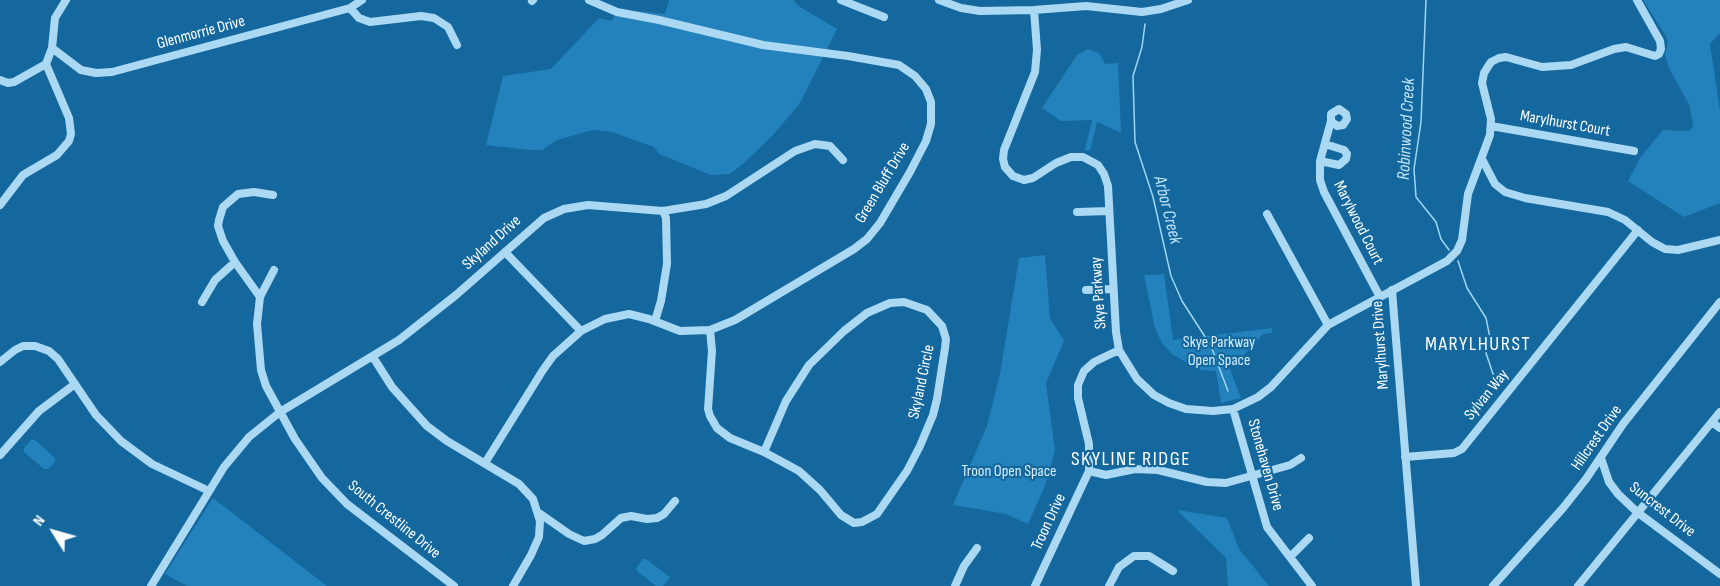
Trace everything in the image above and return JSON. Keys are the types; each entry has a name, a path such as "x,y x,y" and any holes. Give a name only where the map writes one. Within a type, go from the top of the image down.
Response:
{"street":[{"path":"0,80 8,83 14,82 46,64 52,48 55,18 66,0"},
{"name":"Glenmorrie Drive","path":"52,48 81,70 96,73 112,72 350,8 362,0"},
{"name":"Green Bluff Drive","path":"485,463 553,356 581,331 605,319 625,315 638,316 681,331 711,330 735,320 839,259 867,239 880,223 926,141 932,119 930,98 924,86 915,76 895,64 763,45 617,12 590,0"},
{"path":"842,0 884,16"},
{"path":"939,0 971,10 1034,10 1105,4 1130,11 1150,11 1188,0"},
{"name":"Marylhurst Drive","path":"1416,586 1392,290 1447,261 1457,251 1462,240 1468,194 1482,159 1491,126 1482,79 1488,65 1496,59 1509,58 1534,66 1576,64 1620,48 1630,48 1653,57 1659,54 1660,41 1637,0"},
{"path":"350,8 359,18 370,22 421,16 434,18 448,27 457,45"},
{"name":"Skye Parkway","path":"1034,10 1037,50 1035,72 1004,150 1004,165 1013,176 1027,179 1063,160 1077,157 1088,159 1098,165 1104,174 1108,186 1113,289 1119,350 1142,385 1169,403 1197,411 1233,408 1252,401 1265,392 1328,325 1392,290"},
{"path":"0,205 23,176 57,155 69,141 71,134 69,118 46,64"},
{"name":"Marylwood Court","path":"1331,121 1320,161 1320,180 1324,192 1380,297"},
{"name":"Marylhurst Court","path":"1491,126 1634,151"},
{"name":"Skyland Drive","path":"151,586 232,455 245,441 280,412 373,357 418,326 538,222 564,209 588,205 663,211 693,207 726,196 808,146 823,144 830,146 843,160"},
{"name":"Marylwood Court","path":"1320,161 1339,165 1346,159 1347,154 1344,150 1325,144"},
{"path":"1482,159 1495,184 1511,195 1608,212 1625,220 1656,245 1668,250 1688,248 1720,240"},
{"path":"273,195 244,192 234,197 223,207 218,226 223,241 235,262 260,297 274,270"},
{"path":"655,321 667,264 666,218 663,211"},
{"path":"1077,212 1109,211"},
{"path":"1267,214 1328,325"},
{"name":"Sylvan Way","path":"1406,457 1454,453 1462,449 1638,231"},
{"path":"505,252 581,331"},
{"path":"202,302 215,280 235,262"},
{"path":"1086,290 1113,289"},
{"name":"South Crestline Drive","path":"260,297 258,333 261,370 266,386 312,466 346,504 454,586"},
{"name":"Skyland Circle","path":"711,330 712,351 708,396 710,416 722,433 799,471 820,490 835,510 848,520 862,522 877,514 907,471 933,415 945,348 944,332 939,322 923,308 897,302 876,308 854,322 830,343 800,379 780,413 764,452"},
{"name":"Hillcrest Drive","path":"1492,586 1538,538 1586,479 1623,424 1720,302"},
{"path":"0,363 19,348 28,346 42,348 58,359 104,424 131,450 152,464 209,491"},
{"name":"Troon Drive","path":"1035,586 1089,471 1089,444 1078,398 1078,385 1084,371 1094,362 1119,350"},
{"path":"373,357 385,378 420,420 447,441 523,487 533,499 539,513 540,529 536,546 513,586"},
{"path":"0,455 39,411 75,384"},
{"name":"Stonehaven Drive","path":"1233,408 1267,527 1312,586"},
{"path":"1578,586 1720,412"},
{"path":"1712,422 1720,428"},
{"path":"1089,471 1106,475 1135,469 1158,470 1219,483 1290,465 1301,458"},
{"name":"Suncrest Drive","path":"1601,458 1607,477 1615,491 1637,512 1720,574"},
{"path":"1586,479 1595,471 1600,471 1607,477"},
{"path":"539,513 569,534 584,541 602,535 621,518 631,516 655,523 675,501"},
{"path":"1290,557 1308,538"},
{"path":"955,586 964,566 977,548"},
{"path":"1109,586 1119,567 1134,556 1149,556 1173,571"}],"green space":[{"path":"669,0 793,0 800,7 837,29 800,103 773,135 730,174 711,175 659,154 654,147 612,132 593,130 557,140 542,150 486,145 503,76 551,69 599,18 612,21 617,9 665,14"},
{"path":"1643,0 1720,0 1720,33 1710,44 1720,111 1720,203 1684,217 1628,181 1640,158 1663,130 1689,131 1693,127 1690,106 1669,68 1665,55 1668,42 1666,36"},
{"path":"1088,49 1099,53 1105,64 1118,63 1121,133 1097,122 1090,151 1085,150 1092,120 1061,121 1042,108 1077,55"},
{"name":"Troon Open Space","path":"1045,255 1050,318 1064,341 1046,383 1055,451 1045,486 1028,524 1006,514 953,505 987,426 1000,374 1019,258"},
{"name":"Skye Parkway Open Space","path":"1164,274 1173,340 1272,328 1272,333 1263,334 1243,356 1229,367 1241,398 1221,403 1216,371 1200,370 1172,354 1162,343 1155,328 1144,275"},
{"path":"31,440 35,440 55,458 55,462 48,469 44,469 24,452 24,448"},
{"path":"213,498 327,586 187,586 165,574"},
{"path":"1177,510 1227,518 1239,549 1269,586 1228,586 1226,558"},
{"path":"643,559 670,577 663,586 656,586 637,571 636,568"}],"waterway":[{"name":"Robinwood Creek","path":"1426,0 1421,122 1414,169 1416,197 1436,222 1441,239 1449,250"},
{"name":"Arbor Creek","path":"1145,24 1142,47 1133,76 1135,142 1153,197 1171,276 1182,301 1211,346 1228,391"},
{"name":"Robinwood Creek","path":"1458,261 1467,288 1486,318 1490,338 1486,353 1496,383"}],"district":[{"name":"MARYLHURST","path":"1478,345"},
{"name":"SKYLINE RIDGE","path":"1131,460"}]}
